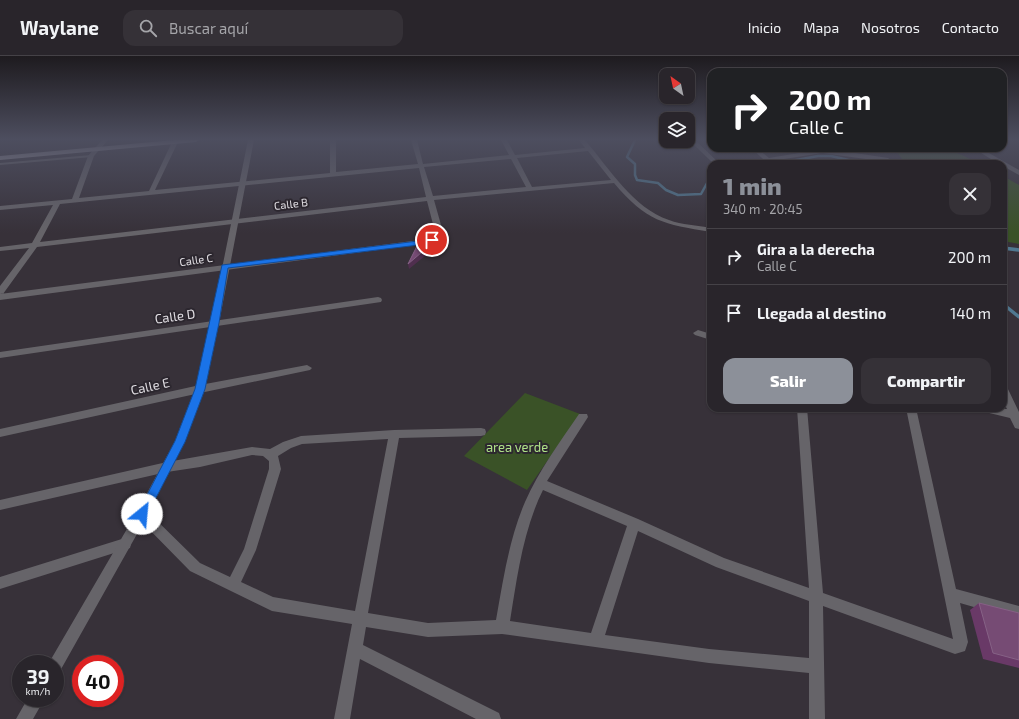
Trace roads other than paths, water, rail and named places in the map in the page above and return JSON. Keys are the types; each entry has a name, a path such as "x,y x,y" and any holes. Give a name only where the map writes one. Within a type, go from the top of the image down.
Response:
{"street":[{"path":"75,200 86,171"},
{"path":"151,193 161,171"},
{"path":"61,655 142,514 180,442 200,389 215,323 245,171"},
{"path":"0,208 367,171"},
{"name":"Calle C","path":"0,297 427,242 435,238 439,232 432,198 424,171"},
{"path":"521,171 530,189"},
{"path":"608,171 641,207 659,219 666,222 707,229"},
{"name":"Calle B","path":"0,249 432,198 616,181"},
{"path":"0,292 34,245 58,202"},
{"name":"Calle D","path":"0,355 378,300"},
{"path":"698,333 707,336"},
{"name":"Calle E","path":"0,433 200,389 307,368"},
{"path":"1007,398 1018,419"},
{"path":"802,412 816,597 817,719"},
{"path":"541,484 634,523 721,563 955,647 960,646 961,642 912,412"},
{"path":"997,412 1018,419"},
{"path":"502,627 507,592 526,515 541,484 563,446 583,417"},
{"path":"270,455 286,445 301,440 394,434 481,432"},
{"path":"342,719 394,434"},
{"path":"0,505 167,467 252,451 266,452 274,459 275,469 250,550 233,585"},
{"path":"142,514 195,567 272,604 428,630 502,627 596,642 710,656 816,666"},
{"path":"596,642 602,618 634,523"},
{"path":"0,583 125,544"},
{"path":"950,594 1019,613"},
{"path":"354,648 490,718"},
{"path":"24,719 31,707"}],"waterway":[{"path":"635,171 637,180 658,183 666,190 678,195 701,194 707,183"},
{"path":"1007,248 1019,250"},
{"path":"1007,307 1019,317"}],"park label":[{"name":"area verde","path":"517,447"}]}
